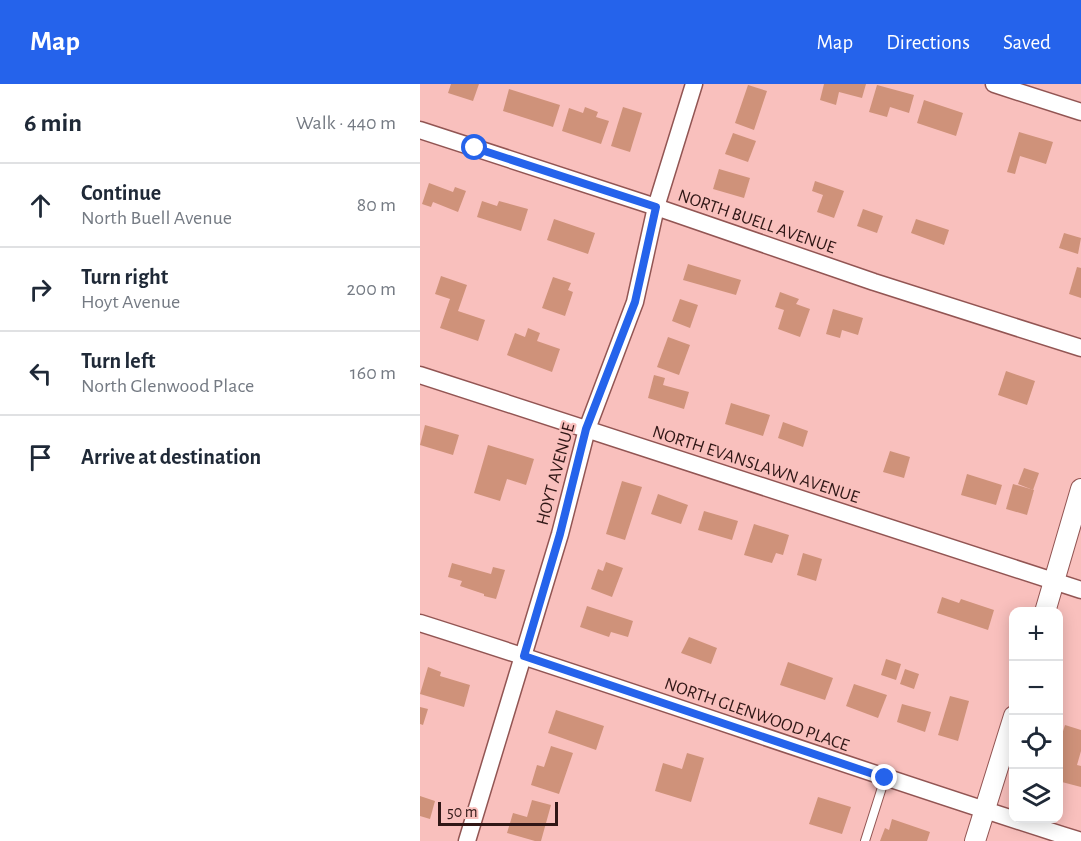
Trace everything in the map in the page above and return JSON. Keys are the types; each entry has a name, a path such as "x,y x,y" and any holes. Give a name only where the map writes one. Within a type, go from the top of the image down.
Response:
{"street":[{"name":"HOYT AVENUE","path":"467,841 560,534 586,429 635,302 656,207 694,84"},
{"path":"994,84 1081,112"},
{"name":"NORTH BUELL AVENUE","path":"420,130 656,207 874,282 1081,348"},
{"name":"NORTH EVANSLAWN AVENUE","path":"420,375 1081,590"},
{"path":"1046,607 1081,489"},
{"name":"NORTH GLENWOOD PLACE","path":"420,623 1081,841"},
{"path":"975,841 1009,732"}],"lane":[{"path":"865,841 885,778"}],"building":[{"path":"451,84 479,84 473,101 448,93"},
{"path":"824,84 866,84 862,98 839,92 836,105 820,100"},
{"path":"748,85 767,91 754,130 735,123"},
{"path":"877,85 914,95 909,113 890,107 887,117 869,112"},
{"path":"509,89 560,105 553,127 503,111"},
{"path":"924,100 963,113 956,136 917,123"},
{"path":"585,107 598,112 596,117 609,121 601,144 562,131 569,108 583,113"},
{"path":"623,107 642,113 630,152 611,146"},
{"path":"1019,132 1053,142 1046,164 1020,156 1015,174 1007,172"},
{"path":"733,133 756,141 748,162 725,154"},
{"path":"719,169 750,178 744,198 713,189"},
{"path":"815,181 844,191 834,218 817,212 823,195 812,191"},
{"path":"429,183 453,192 455,187 466,191 458,212 433,202 431,207 422,204"},
{"path":"482,201 497,206 499,201 528,209 521,231 477,217"},
{"path":"863,209 883,216 877,233 857,226"},
{"path":"554,219 595,233 588,254 547,240"},
{"path":"916,219 949,230 944,245 911,233"},
{"path":"1064,233 1081,238 1078,254 1059,248"},
{"path":"688,264 741,280 736,295 683,280"},
{"path":"1077,267 1081,268 1081,298 1069,294"},
{"path":"441,276 467,285 458,311 485,320 478,341 440,328 450,299 435,294"},
{"path":"553,277 571,283 568,290 573,292 565,316 542,308"},
{"path":"780,292 799,299 796,304 810,309 800,337 778,329 784,310 775,307"},
{"path":"680,299 698,305 690,328 672,321"},
{"path":"833,309 863,318 858,335 842,330 840,338 826,334"},
{"path":"528,328 540,333 537,341 560,349 552,372 507,355 515,333 525,337"},
{"path":"668,337 690,345 679,375 657,367"},
{"path":"1006,371 1035,381 1027,405 998,395"},
{"path":"654,375 665,378 663,385 689,392 684,409 648,398"},
{"path":"731,403 770,415 763,436 725,424"},
{"path":"783,422 808,431 803,447 778,438"},
{"path":"425,425 459,435 453,455 420,445"},
{"path":"488,445 534,459 526,485 507,479 500,501 474,493"},
{"path":"890,451 910,457 904,478 883,472"},
{"path":"1024,468 1039,473 1033,490 1018,484"},
{"path":"967,474 1002,485 996,505 961,495"},
{"path":"622,481 642,487 625,540 606,534"},
{"path":"1013,484 1034,490 1027,515 1006,509"},
{"path":"658,494 688,505 681,524 651,514"},
{"path":"704,511 738,521 732,540 698,530"},
{"path":"754,524 789,535 783,555 776,553 772,563 744,555"},
{"path":"803,553 822,559 816,581 797,575"},
{"path":"606,562 623,568 612,597 591,589 598,569 603,571"},
{"path":"452,563 491,574 493,567 505,570 496,599 460,586 462,581 448,577"},
{"path":"942,597 959,603 961,599 994,610 988,630 937,613"},
{"path":"587,606 633,621 628,637 611,632 609,637 580,627"},
{"path":"689,637 717,648 711,664 681,653"},
{"path":"886,659 901,664 896,680 881,675"},
{"path":"788,662 833,678 825,700 780,685"},
{"path":"428,667 441,672 440,676 470,685 464,707 420,694"},
{"path":"905,669 919,674 914,689 900,684"},
{"path":"854,684 887,695 878,718 846,706"},
{"path":"950,696 969,701 958,741 938,735"},
{"path":"902,704 931,712 925,732 897,722"},
{"path":"420,707 428,709 423,725 420,724"},
{"path":"556,710 604,726 596,750 548,733"},
{"path":"1065,725 1081,730 1081,751 1077,765 1081,766 1081,787 1063,782"},
{"path":"551,746 573,753 559,794 531,785 537,765 544,767"},
{"path":"687,753 704,758 691,802 655,791 663,763 682,769"},
{"path":"420,796 435,801 430,819 420,816"},
{"path":"818,797 851,807 842,834 809,824"},
{"path":"532,800 551,805 541,841 507,833 513,813 527,817"},
{"path":"892,819 930,832 927,841 880,841 885,828 889,830"}],"route":[{"path":"475,148 656,207 635,302 586,429 560,534 524,656 885,778"}]}
